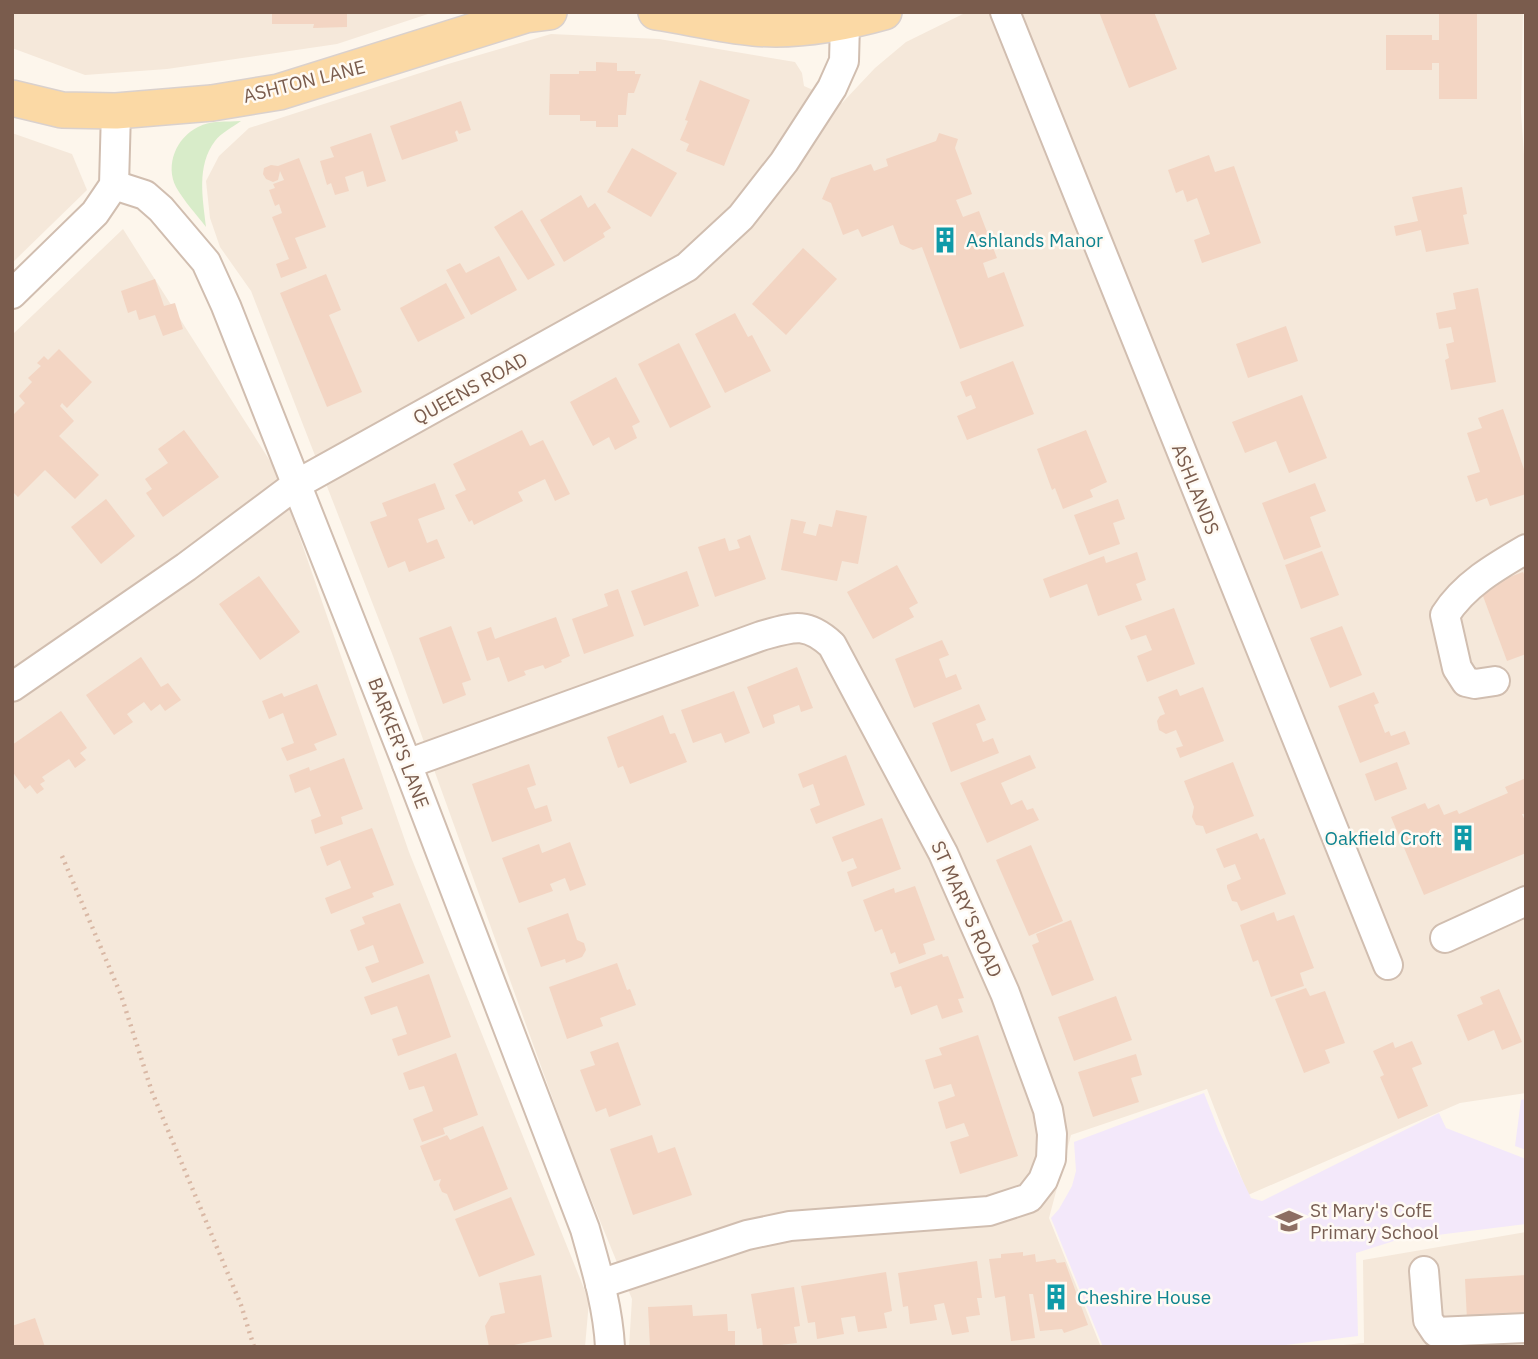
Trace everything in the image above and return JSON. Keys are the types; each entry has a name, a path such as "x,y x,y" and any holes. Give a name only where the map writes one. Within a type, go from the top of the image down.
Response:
{"main road":[{"name":"ASHTON LANE","path":"12,98 62,110 116,111 212,103 279,92 525,15 549,12"},
{"path":"656,12 755,28 805,20 845,23 884,12"}],"street":[{"name":"ASHLANDS","path":"1006,12 1388,965"},
{"name":"QUEENS ROAD","path":"12,687 186,567 297,484 687,267 741,217 784,162 832,88 844,61 845,23"},
{"path":"12,294 94,213 114,185 116,111"},
{"name":"BARKER'S LANE","path":"114,185 145,195 206,262 407,764 585,1229 600,1284 610,1347"},
{"path":"1495,681 1475,684 1466,682 1457,668 1445,615 1456,597 1492,569 1526,549"},
{"name":"ST MARY'S ROAD","path":"407,764 761,636 791,627 817,631 832,645 943,853 1019,1032 1048,1110 1052,1134 1051,1159 1043,1180 1029,1198 989,1212 790,1226 747,1236 600,1284"},
{"path":"1445,938 1526,901"},
{"path":"1424,1270 1428,1320 1436,1332 1526,1328"}],"path":[{"path":"62,856 121,995 152,1092 241,1305 254,1347"}],"shaded area":[{"path":"12,12 434,12 337,44 167,69 85,75 12,48"},
{"path":"967,12 1523,12 1521,112 1526,184 1526,1093 1460,1103 1248,1195 1207,1089 1071,1135 1049,1218 1101,1347 629,1347 632,1299 573,1155 393,656 251,291 220,247 210,218 206,181 219,156 249,128 551,34 659,39 795,62 802,73 804,86 842,103 875,68 906,42"},
{"path":"12,133 72,154 87,190 12,263"},
{"path":"123,229 277,472 409,852 589,1301 585,1347 12,1347 12,335"},
{"name":"St Mary's CofE Primary School","path":"1204,1093 1251,1198 1262,1201 1439,1113 1446,1128 1526,1159 1526,1224 1397,1240 1356,1253 1358,1336 1269,1347 1103,1347 1051,1218 1072,1186 1076,1171 1074,1142"},
{"path":"1526,1099 1526,1150 1515,1146 1521,1100"},
{"path":"1526,1232 1526,1347 1323,1347 1364,1343 1363,1260"}],"green space":[{"path":"241,121 218,138 205,161 202,183 206,227 176,187 172,161 178,145 198,127 214,122"}],"building":[{"path":"272,12 347,12 347,27 313,28 314,24 272,24"},
{"path":"1099,12 1154,12 1177,69 1129,88"},
{"path":"1439,12 1477,12 1477,99 1439,99 1439,63 1432,63 1432,70 1386,70 1386,35 1432,35 1432,40 1439,40"},
{"path":"596,62 617,63 617,71 635,71 635,74 641,74 634,93 628,93 626,115 618,115 618,127 596,127 596,121 580,121 580,115 549,115 550,74 596,71"},
{"path":"700,80 750,100 724,166 686,151 689,144 680,140"},
{"path":"461,101 471,130 459,134 457,130 455,132 458,141 402,160 390,126"},
{"path":"371,133 386,181 367,187 363,171 345,177 349,191 335,195 331,183 327,185 320,161 334,157 330,147"},
{"name":"Ashlands Manor","path":"939,133 958,139 955,148 972,194 956,200 963,217 979,211 997,258 983,263 988,278 1004,272 1024,326 960,349 922,247 913,250 900,244 893,225 862,237 858,229 843,235 831,203 822,199 831,178 871,164 874,171 888,166 886,159 936,141"},
{"path":"632,148 677,173 651,217 607,192"},
{"path":"1209,155 1215,172 1234,166 1261,243 1202,263 1194,240 1210,234 1197,198 1187,202 1183,190 1176,193 1168,170"},
{"path":"299,158 326,227 295,238 307,268 281,278 276,264 289,259 272,217 282,213 279,204 275,206 269,190 275,188 273,184 284,180 280,171 278,180 273,182 263,174 264,168"},
{"path":"1462,187 1467,214 1463,215 1469,244 1426,252 1421,230 1396,236 1394,226 1418,221 1412,197"},
{"path":"581,195 588,208 595,203 611,228 603,233 605,237 564,262 540,220"},
{"path":"522,210 555,265 528,280 494,227"},
{"path":"803,248 837,279 786,335 752,304"},
{"path":"499,256 517,290 471,315 446,270 460,263 466,273"},
{"path":"326,274 341,310 329,315 362,392 327,407 280,293"},
{"path":"155,279 164,306 175,303 183,329 163,336 155,315 139,320 136,310 128,313 121,291"},
{"path":"446,283 465,318 418,342 400,308"},
{"path":"1478,288 1496,382 1451,390 1445,360 1449,358 1446,344 1454,342 1451,327 1439,329 1436,313 1456,309 1453,293"},
{"path":"735,313 748,337 752,335 771,371 725,393 695,334"},
{"path":"1286,326 1298,361 1248,378 1236,344"},
{"path":"679,343 711,407 670,428 638,364"},
{"path":"59,349 92,382 67,408 62,403 60,406 74,421 59,436 99,475 75,499 45,470 18,497 12,491 12,416 25,403 19,396 32,382 28,378 41,366 37,363 44,356 48,360"},
{"path":"1013,361 1034,414 967,440 957,416 976,408 971,395 966,397 960,382"},
{"path":"616,377 640,422 632,426 637,438 615,450 609,437 593,446 570,402"},
{"path":"1302,395 1327,458 1289,473 1276,441 1245,453 1232,422"},
{"path":"1503,409 1526,475 1526,494 1490,506 1487,498 1476,502 1467,476 1480,472 1467,433 1482,428 1478,418"},
{"path":"184,430 219,477 163,517 146,493 152,489 145,479 168,463 158,449"},
{"path":"522,430 530,446 543,440 570,494 555,501 545,479 518,492 523,501 474,525 472,520 469,522 455,495 466,490 453,464"},
{"path":"1086,430 1107,482 1090,490 1093,497 1063,509 1055,488 1052,490 1037,449"},
{"path":"435,483 445,509 418,519 427,543 437,539 445,558 409,572 405,561 388,568 370,522 387,516 382,503"},
{"path":"1315,483 1326,511 1310,517 1321,547 1284,560 1262,503"},
{"path":"106,499 135,536 101,564 71,527"},
{"path":"1118,499 1125,519 1113,523 1120,544 1089,555 1074,515"},
{"path":"836,510 867,516 858,564 842,561 837,581 781,570 791,519 806,522 803,533 816,536 819,524 832,527"},
{"path":"750,535 766,579 715,597 698,547 725,538 729,551 740,548 737,540"},
{"path":"1322,551 1339,595 1301,609 1285,565"},
{"path":"1137,552 1146,580 1136,584 1142,600 1098,616 1087,584 1050,598 1043,579 1104,556 1106,563"},
{"path":"897,565 918,603 909,608 914,617 873,639 847,592"},
{"path":"687,571 699,606 644,626 631,591"},
{"path":"1523,572 1526,579 1526,654 1507,661 1480,588"},
{"path":"259,576 300,632 260,660 219,604"},
{"path":"618,589 634,636 584,654 572,619 608,606 604,594"},
{"path":"1174,608 1195,664 1147,682 1137,656 1152,650 1146,635 1131,640 1125,626"},
{"path":"556,617 570,656 561,660 562,662 545,669 543,665 524,671 526,675 508,682 499,657 487,661 477,632 491,627 495,639"},
{"path":"451,626 471,680 462,683 466,695 443,704 419,638"},
{"path":"1342,626 1362,675 1330,688 1310,638"},
{"path":"942,640 949,655 939,659 946,678 956,674 962,689 914,708 895,659"},
{"path":"141,657 161,687 168,683 181,700 165,711 160,704 151,711 144,702 127,714 133,722 114,735 86,695"},
{"path":"797,667 813,708 801,712 799,705 773,715 775,723 763,728 747,687"},
{"path":"317,684 337,735 314,744 317,750 287,761 281,748 294,743 283,713 269,719 262,701 282,693 284,697"},
{"path":"1203,687 1224,741 1180,758 1176,748 1183,746 1176,730 1166,734 1159,730 1157,721 1165,714 1158,697 1177,689 1180,696"},
{"path":"734,691 750,733 725,743 721,733 693,743 681,710"},
{"path":"1374,692 1379,703 1374,705 1385,733 1389,731 1391,736 1405,731 1410,744 1360,763 1338,706"},
{"path":"979,704 986,720 976,724 983,742 993,738 999,753 951,772 932,723"},
{"path":"61,711 87,748 80,753 86,760 75,768 69,759 42,777 45,781 40,784 44,789 37,794 30,785 25,789 12,771 12,745"},
{"path":"663,715 670,734 675,733 687,762 630,784 623,766 618,768 607,737"},
{"path":"846,755 865,805 816,824 810,809 820,805 813,784 803,788 798,774"},
{"path":"1030,755 1036,768 1001,783 1011,805 1022,800 1027,810 1033,808 1039,820 987,843 960,783"},
{"path":"344,758 363,809 341,817 343,824 315,834 311,820 321,816 310,787 295,793 289,775 309,767 310,771"},
{"path":"1233,762 1254,816 1206,834 1203,826 1196,825 1192,817 1194,807 1184,781"},
{"path":"1397,762 1407,789 1375,801 1365,774"},
{"path":"529,764 536,785 527,788 535,809 547,805 552,821 492,842 472,784"},
{"name":"Oakfield Croft","path":"1526,778 1526,814 1522,814 1526,823 1526,853 1424,895 1391,817 1425,803 1428,809 1439,804 1444,815 1457,810 1459,814 1508,793 1505,787"},
{"path":"882,818 901,869 852,887 847,872 857,868 853,858 842,862 832,837"},
{"path":"372,828 394,885 372,893 374,897 331,914 325,898 351,888 340,860 327,866 320,847"},
{"path":"1257,833 1260,840 1264,838 1286,894 1241,911 1237,902 1232,901 1227,888 1227,885 1241,879 1235,864 1224,868 1216,849"},
{"path":"570,842 586,885 570,891 565,878 550,884 553,891 519,903 502,858 539,844 542,853"},
{"path":"1031,845 1063,921 1029,936 996,860"},
{"path":"915,886 935,940 923,944 926,954 899,964 895,952 891,954 882,929 875,932 863,900 894,888 895,893"},
{"path":"400,903 424,963 372,983 365,967 379,962 373,945 358,951 350,930 365,924 362,917"},
{"path":"1274,912 1277,921 1294,915 1314,968 1300,973 1304,986 1271,997 1258,960 1253,962 1240,925"},
{"path":"568,913 577,940 584,943 586,950 582,957 541,967 527,928"},
{"path":"1071,920 1094,980 1052,996 1032,945 1039,942 1036,934"},
{"path":"942,954 943,957 948,956 964,998 958,999 963,1012 942,1019 937,1005 911,1015 901,986 895,988 890,973"},
{"path":"617,963 636,1005 600,1018 603,1026 567,1039 549,987"},
{"path":"429,974 451,1037 398,1056 392,1039 407,1034 397,1006 371,1015 364,997"},
{"path":"1306,988 1310,996 1325,991 1345,1043 1325,1050 1330,1063 1304,1073 1275,999"},
{"path":"1499,989 1522,1042 1502,1050 1494,1030 1468,1041 1457,1015 1483,1004 1480,997"},
{"path":"1116,996 1132,1040 1074,1061 1058,1017"},
{"path":"978,1035 1018,1156 960,1174 950,1142 969,1136 964,1123 946,1129 938,1102 955,1096 951,1084 934,1089 925,1060 942,1055 939,1048"},
{"path":"1412,1041 1422,1064 1412,1068 1428,1106 1398,1119 1380,1077 1384,1075 1373,1051 1393,1042 1395,1048"},
{"path":"618,1042 641,1105 609,1117 606,1108 596,1112 580,1070 595,1065 590,1052"},
{"path":"456,1053 478,1115 443,1128 445,1134 422,1142 413,1119 433,1111 424,1086 409,1090 403,1073"},
{"path":"1136,1054 1142,1075 1131,1078 1139,1102 1093,1117 1078,1072"},
{"path":"483,1126 508,1189 454,1211 447,1194 442,1192 439,1185 441,1179 434,1181 420,1146 447,1135 450,1140"},
{"path":"652,1135 658,1153 675,1147 692,1195 633,1215 610,1149"},
{"path":"511,1197 535,1255 479,1277 455,1219"},
{"name":"Cheshire House","path":"1023,1252 1023,1256 1035,1254 1036,1262 1055,1259 1057,1263 1065,1262 1088,1325 1064,1333 1062,1329 1040,1331 1033,1294 1029,1294 1035,1338 1011,1341 1005,1296 995,1298 989,1259 1001,1258 1001,1254"},
{"path":"977,1261 982,1298 977,1298 980,1315 966,1317 969,1332 952,1335 944,1303 934,1305 937,1320 910,1324 908,1306 903,1307 898,1273"},
{"path":"886,1272 892,1311 884,1313 887,1328 858,1332 855,1316 841,1318 844,1334 817,1339 815,1322 808,1323 801,1286"},
{"path":"541,1275 552,1337 504,1347 489,1347 485,1326 491,1316 505,1313 499,1283"},
{"path":"1526,1275 1526,1317 1467,1320 1465,1279"},
{"path":"794,1287 800,1326 794,1327 797,1343 763,1347 761,1328 757,1329 751,1294"},
{"path":"692,1305 693,1316 727,1314 728,1331 735,1331 735,1347 650,1347 648,1307"},
{"path":"35,1318 45,1347 12,1347 12,1326"}],"place":[{"name":"Ashlands Manor","path":"945,240"},
{"name":"Oakfield Croft","path":"1463,838"},
{"name":"St Mary's CofE Primary School","path":"1289,1221"},
{"name":"Cheshire House","path":"1056,1297"}]}
